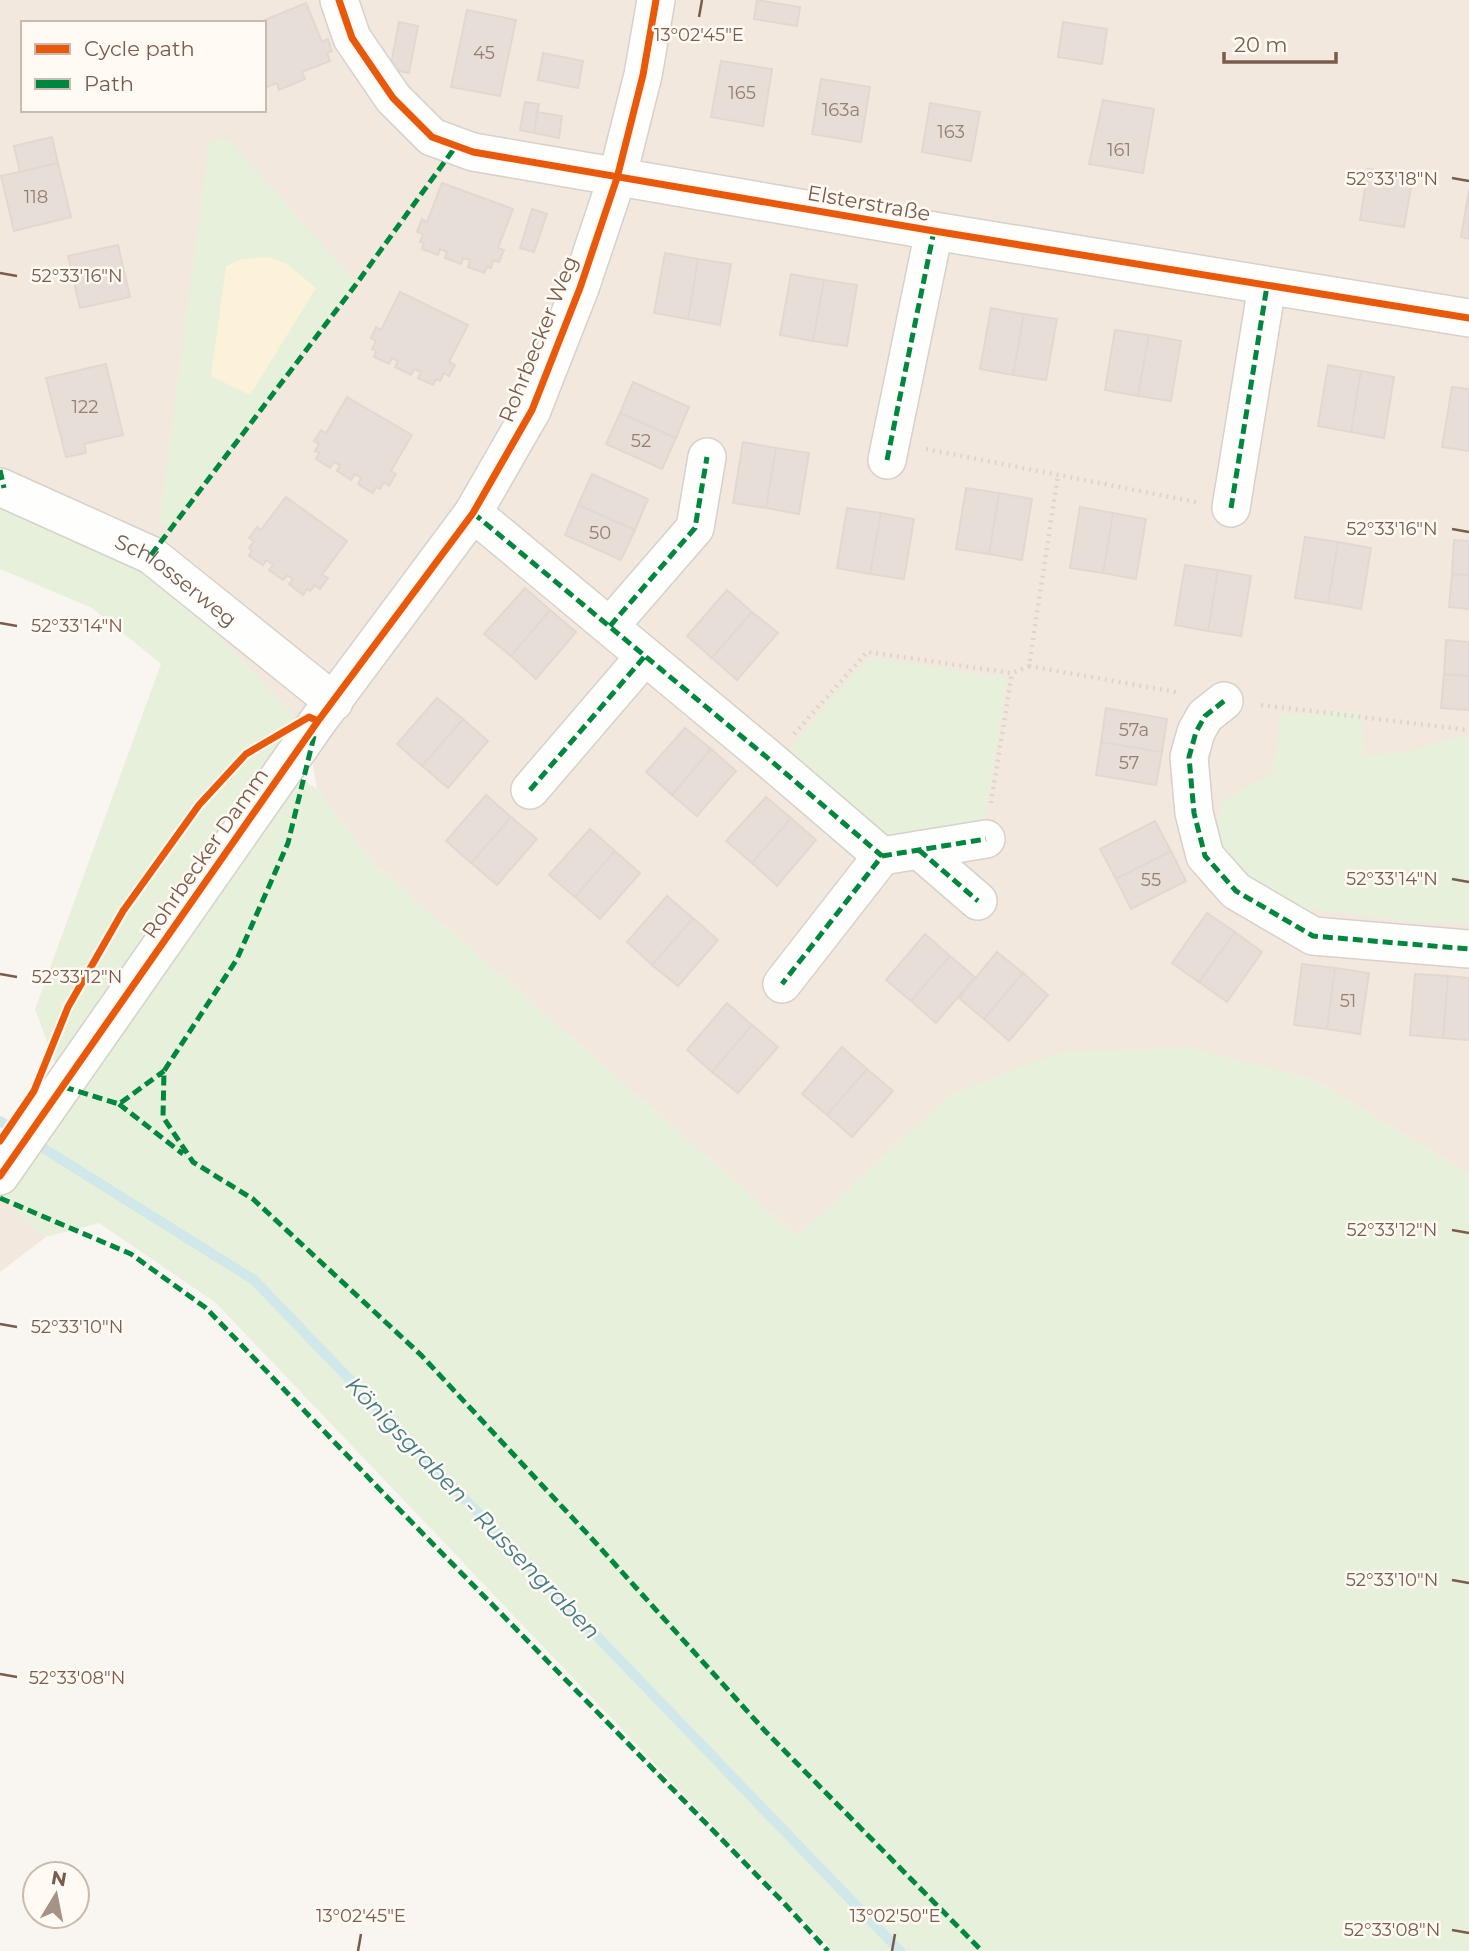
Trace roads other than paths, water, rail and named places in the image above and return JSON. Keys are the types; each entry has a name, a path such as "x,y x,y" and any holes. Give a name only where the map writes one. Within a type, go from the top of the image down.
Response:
{"street":[{"name":"Elsterstraße","path":"339,0 352,37 393,98 432,137 473,152 934,232 1469,318"},
{"name":"Rohrbecker Weg","path":"326,711 473,513 532,410 580,288 617,178 643,75 656,0"},
{"name":"Elsterstraße","path":"889,451 934,232"},
{"path":"1231,508 1267,286"},
{"path":"610,626 695,528 707,457"},
{"name":"Schlosserweg","path":"1,482 151,555 326,711"},
{"path":"473,513 882,856"},
{"path":"530,790 645,656"},
{"path":"1224,701 1205,716 1196,732 1189,757 1194,813 1205,856 1236,891 1313,936 1469,949"},
{"name":"Rohrbecker Damm","path":"5,1169 326,711"},
{"path":"782,984 882,856 986,839"},
{"path":"919,850 978,901"}],"waterway":[{"name":"Königsgraben - Russengraben","path":"0,1121 254,1280 900,1951"}]}
